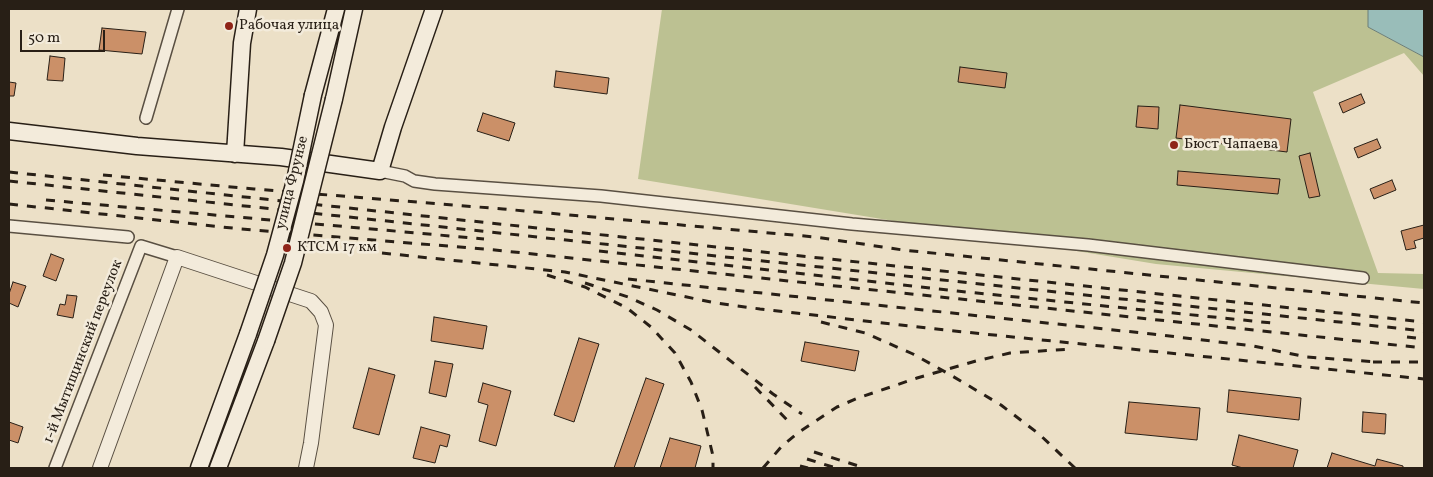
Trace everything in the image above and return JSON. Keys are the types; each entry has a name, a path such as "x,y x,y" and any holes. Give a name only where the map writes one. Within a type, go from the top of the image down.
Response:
{"main road":[{"path":"235,154 242,43 248,9"},
{"name":"улица Фрунзе","path":"199,468 275,255 295,181 313,95 336,9"},
{"name":"улица Фрунзе","path":"218,468 266,341 292,262 334,99 354,9"},
{"path":"9,131 137,146 281,157 380,171 393,127 434,9"}],"street":[{"path":"146,118 178,9"},
{"path":"380,171 406,176 414,181 435,184 601,196 870,226 1088,245 1363,278"},
{"path":"9,226 128,237"},
{"name":"1-й Мытищинский переулок","path":"56,468 141,246 177,257"},
{"path":"100,468 177,257 311,301 322,312 326,325 306,468"}],"green space":[{"path":"662,9 1368,9 1368,27 1424,57 1424,76 1404,53 1313,92 1378,273 1424,274 1424,289 1156,264 638,179"}],"water":[{"path":"1368,9 1424,9 1424,57 1368,27"}],"building":[{"path":"102,28 146,32 142,54 99,50"},
{"path":"50,56 65,58 63,81 47,80"},
{"path":"960,67 1007,73 1005,88 958,82"},
{"path":"556,71 609,78 607,94 554,87"},
{"path":"9,82 16,83 14,96 9,96"},
{"path":"1361,94 1365,103 1343,113 1339,103"},
{"path":"1180,105 1291,119 1287,152 1176,138"},
{"path":"1138,106 1159,107 1158,129 1136,127"},
{"path":"483,113 515,123 509,141 477,131"},
{"path":"1377,139 1381,148 1358,158 1354,148"},
{"path":"1310,153 1320,196 1309,198 1299,156"},
{"path":"1178,171 1280,179 1278,194 1177,185"},
{"path":"1392,180 1396,190 1374,199 1370,189"},
{"path":"1424,225 1424,238 1414,241 1416,248 1406,250 1401,231"},
{"path":"51,254 64,259 56,281 43,276"},
{"path":"13,282 26,286 18,307 9,303 9,294"},
{"path":"67,295 77,296 73,318 57,315 60,304 65,305"},
{"path":"434,317 487,326 483,349 431,341"},
{"path":"579,338 599,344 574,422 554,415"},
{"path":"805,342 859,351 855,371 801,361"},
{"path":"435,361 453,364 446,397 429,393"},
{"path":"369,368 395,375 379,435 353,428"},
{"path":"646,378 664,384 634,468 614,468"},
{"path":"483,383 511,391 496,446 479,441 488,405 478,402"},
{"path":"1229,390 1301,398 1299,420 1227,412"},
{"path":"1129,402 1200,408 1197,440 1125,433"},
{"path":"1363,412 1386,414 1385,434 1362,432"},
{"path":"9,422 23,427 18,443 9,440"},
{"path":"421,427 450,435 447,447 440,445 435,463 413,458"},
{"path":"1239,435 1298,450 1293,468 1243,468 1232,465"},
{"path":"670,438 701,446 695,468 660,468"},
{"path":"1332,453 1375,466 1377,459 1403,466 1403,468 1327,468"}],"railway":[{"path":"9,172 1424,322"},
{"path":"103,175 815,237 903,250 1424,303"},
{"path":"9,181 1424,331"},
{"path":"46,200 484,239"},
{"path":"9,204 241,229 495,250 1424,348"},
{"path":"599,251 957,291 1272,323"},
{"path":"382,253 565,272 716,303 760,309 1424,379"},
{"path":"547,275 585,287 627,308 651,327 675,353 691,382 702,410 713,456 713,468"},
{"path":"628,279 1152,334 1253,346 1307,357 1378,362"},
{"path":"585,283 628,297 657,310 691,330 773,394 802,414"},
{"path":"821,322 865,333 913,354 949,374 1001,405 1039,434 1075,468"},
{"path":"1407,337 1424,339"},
{"path":"763,468 782,446 799,432 837,407 858,398 917,378 1010,353 1071,349"},
{"path":"1373,362 1424,362"},
{"path":"755,387 789,422"},
{"path":"814,452 865,468"},
{"path":"807,459 836,468"},
{"path":"800,466 808,468"}],"place":[{"name":"Рабочая улица","path":"229,26"},
{"name":"Бюст Чапаева","path":"1174,145"},
{"name":"КТСМ 17 км","path":"287,248"}]}
